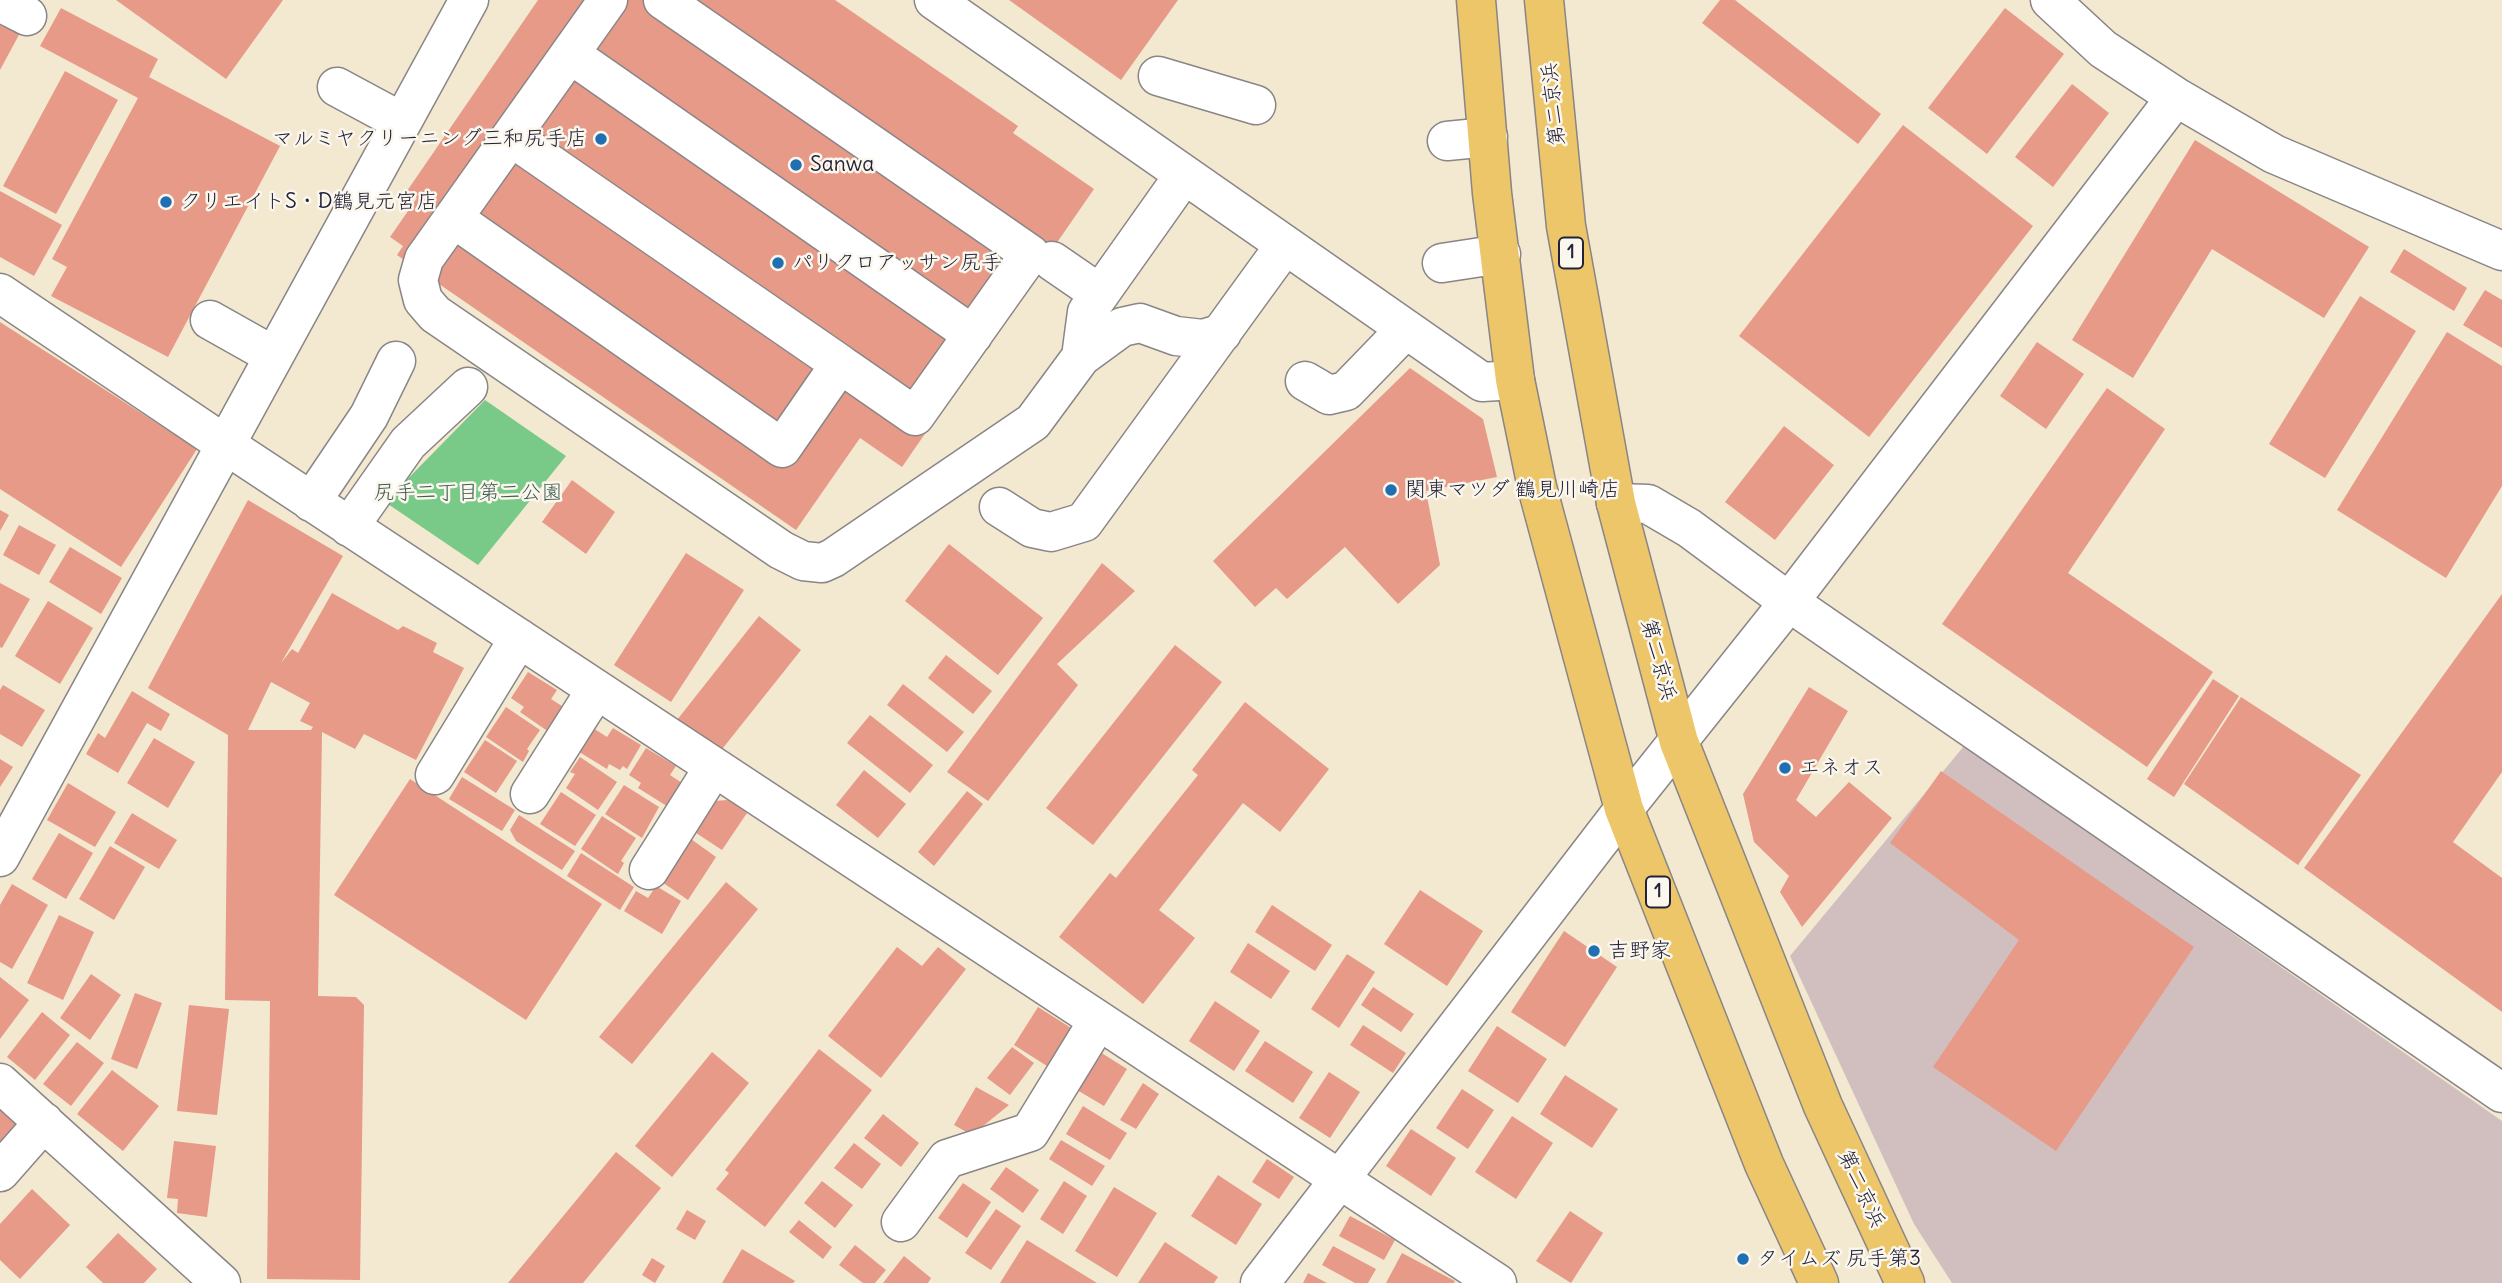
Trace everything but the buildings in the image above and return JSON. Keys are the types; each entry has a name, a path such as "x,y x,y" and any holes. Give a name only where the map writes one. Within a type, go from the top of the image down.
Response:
{"highway":[{"name":"1","path":"1476,0 1492,193 1515,380 1537,487 1624,809 1764,1164 1819,1283"},
{"name":"第二京浜","path":"1544,0 1566,226 1616,503 1679,742 1823,1106 1905,1283"}],"street":[{"path":"1,851 470,0"},
{"path":"608,0 424,259 418,280 423,300 435,314 781,551 803,561 822,563 834,558 1033,422 1081,357 1122,327 1140,323 1176,337 1203,339 1222,333"},
{"path":"511,137 915,416 1030,254 663,0"},
{"path":"934,0 1482,382 1515,380"},
{"path":"2050,0 2103,49 2176,97 2274,154 2502,251"},
{"path":"570,54 973,335"},
{"path":"1158,76 1256,105"},
{"path":"337,87 402,122"},
{"path":"1261,1283 1624,809 1789,603 2176,97"},
{"path":"1447,141 1489,137"},
{"path":"1081,357 1087,312 1184,175"},
{"path":"453,218 782,448 840,364"},
{"path":"999,507 1032,528 1051,532 1084,522 1285,245"},
{"path":"1442,263 1501,254"},
{"path":"1052,261 1100,294"},
{"path":"0,293 311,502 714,767 837,863 911,911 1098,1021 1497,1283"},
{"path":"210,320 274,356"},
{"path":"1305,381 1329,395 1346,391 1406,329"},
{"path":"1176,337 1184,385"},
{"path":"311,502 369,416 396,361"},
{"path":"349,527 408,443 468,387"},
{"path":"1616,503 1648,503 1689,528 1789,603 2502,1093"},
{"path":"435,775 519,638"},
{"path":"530,794 596,690"},
{"path":"649,870 714,767"},
{"path":"901,1222 947,1159 1030,1132 1098,1021"},
{"path":"0,1083 221,1283"},
{"path":"0,1172 44,1122"}],"shaded area":[{"path":"1964,746 2502,1121 2502,1283 1952,1283 1914,1224 1790,956"}],"green space":[{"name":"尻手二丁目第二公園","path":"485,400 566,456 478,565 385,502"}],"place":[{"name":"マルミヤクリーニング三和尻手店","path":"601,139"},
{"name":"Sanwa","path":"796,165"},
{"name":"クリエイトS・D鶴見元宮店","path":"166,202"},
{"name":"パリクロアッサン尻手","path":"778,263"},
{"name":"関東マツダ 鶴見川崎店","path":"1391,490"},
{"name":"エネオス","path":"1785,768"},
{"name":"吉野家","path":"1594,951"},
{"name":"タイムズ 尻手第3","path":"1743,1259"}]}
